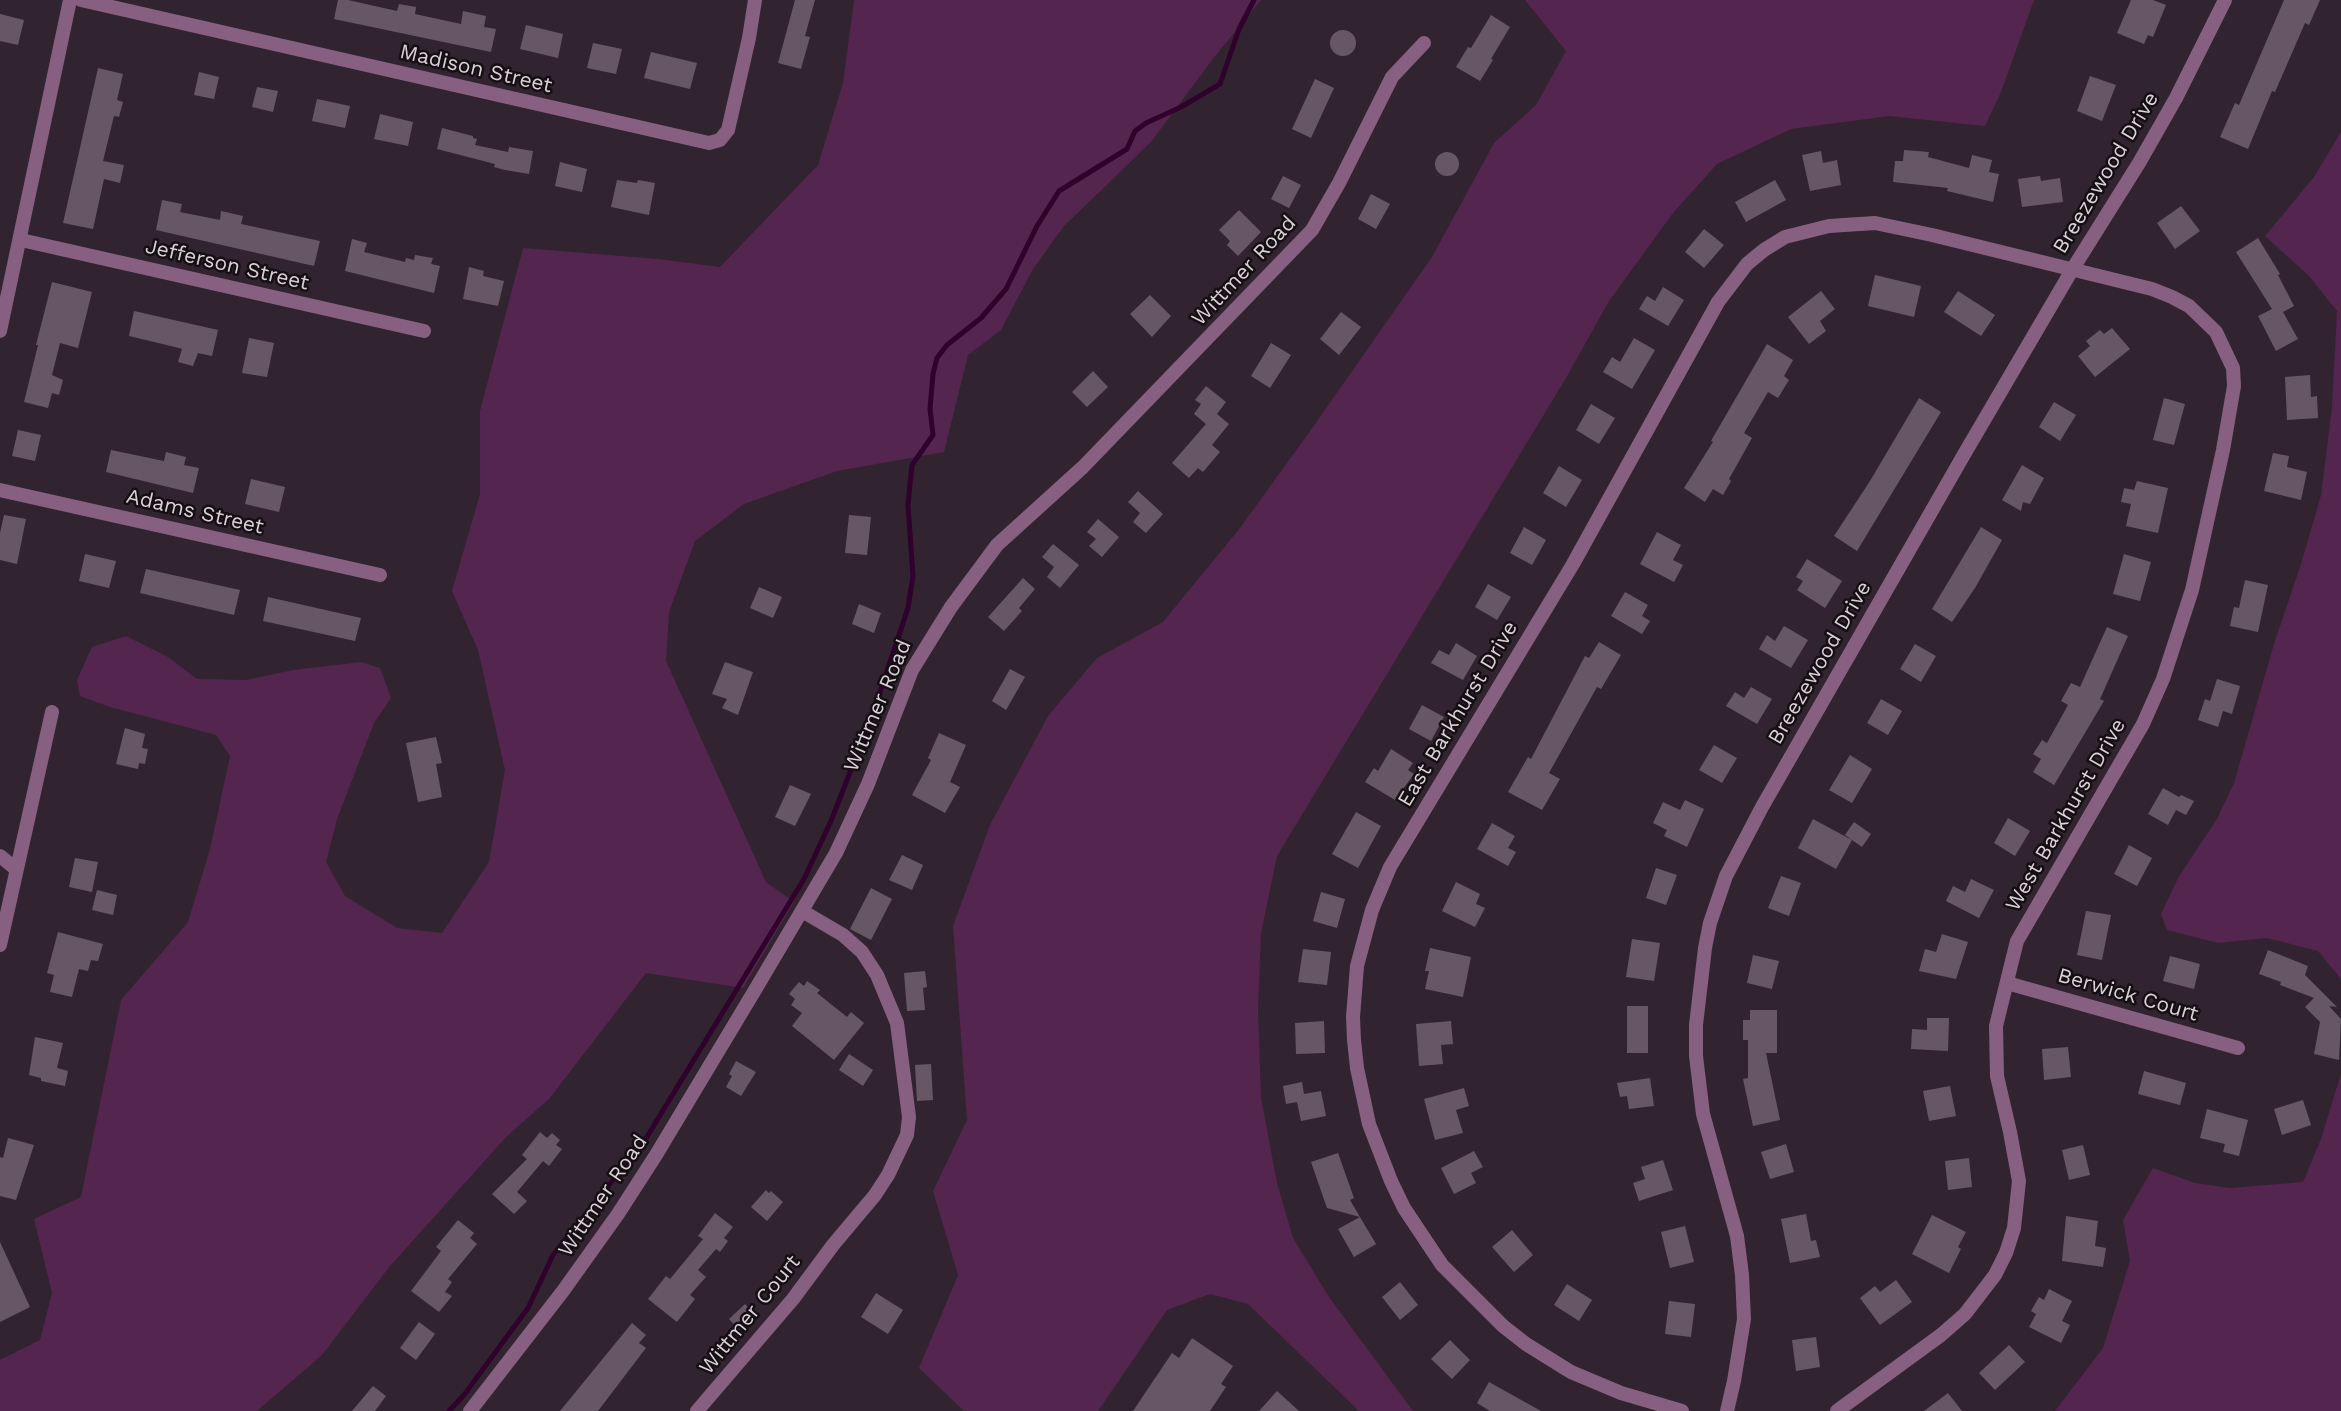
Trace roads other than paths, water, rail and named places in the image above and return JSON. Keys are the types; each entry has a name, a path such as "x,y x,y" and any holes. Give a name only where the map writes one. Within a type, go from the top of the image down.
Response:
{"street":[{"path":"0,331 70,0"},
{"name":"Madison Street","path":"81,0 709,143 720,140 728,130 755,0"},
{"name":"Breezewood Drive","path":"1727,1411 1744,1319 1737,1236 1703,1114 1696,1056 1697,1000 1710,923 1726,876 1762,807 2072,270 2151,141 2225,0"},
{"name":"Wittmer Road","path":"470,1411 563,1291 656,1156 802,912 854,816 912,670 962,590 997,545 1101,449 1312,230 1339,183 1392,77 1424,43"},
{"name":"East Barkhurst Drive","path":"1682,1411 1658,1406 1595,1383 1571,1372 1526,1344 1461,1286 1442,1265 1410,1218 1391,1181 1369,1124 1356,1059 1353,1017 1357,966 1372,910 1390,867 1573,564 1698,335 1718,302 1747,264 1785,237 1829,226 1875,223 1932,234 2072,270"},
{"name":"Jefferson Street","path":"21,240 424,331"},
{"name":"West Barkhurst Drive","path":"1837,1411 1941,1335 1965,1314 1995,1275 2006,1253 2014,1228 2019,1181 1997,1076 1996,1026 2017,941 2143,724 2167,669 2192,590 2223,450 2234,386 2233,368 2216,332 2189,306 2152,289 2072,270"},
{"name":"Adams Street","path":"0,490 380,575"},
{"path":"0,945 52,712"},
{"path":"0,856 16,869"},
{"name":"Wittmer Court","path":"697,1411 793,1299 875,1195 906,1135 909,1117 897,1023 877,975 862,952 843,935 802,912"},
{"name":"Berwick Court","path":"2007,983 2238,1048"}],"waterway":[{"path":"449,1411 464,1395 528,1308 553,1255 645,1140 804,879 831,821 872,716 908,608 913,576 908,505 912,465 933,435 930,409 937,358 947,345 981,318 1006,289 1037,226 1059,191 1127,149 1135,131 1146,123 1181,107 1220,84 1239,29 1254,0"}]}
